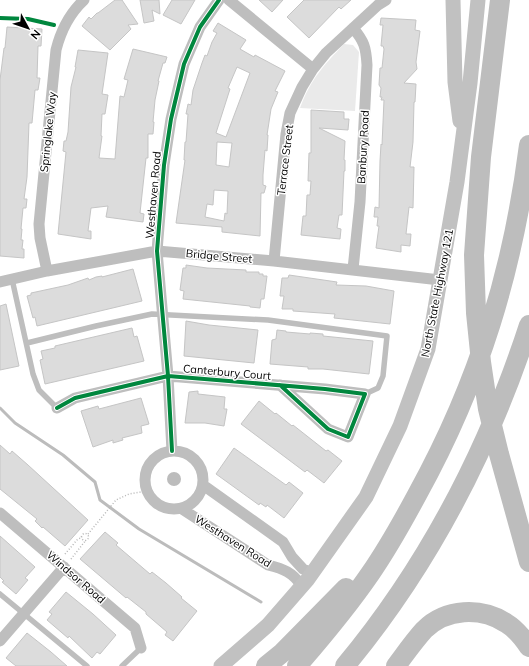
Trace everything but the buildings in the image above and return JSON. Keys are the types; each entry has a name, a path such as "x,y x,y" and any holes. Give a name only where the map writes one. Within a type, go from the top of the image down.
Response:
{"highway":[{"path":"500,0 480,158 474,255 476,313 487,402 499,454 529,562"},
{"path":"297,666 327,632 370,574 407,513 454,424 490,330 504,282 523,190 529,145"},
{"path":"345,666 397,598 420,563 450,511 498,411 516,366 529,325"},
{"path":"266,666 282,653 351,584 370,574"},
{"path":"396,666 425,629 439,619 456,612 473,612 490,615 507,623 520,635 529,648"}],"main road":[{"path":"453,0 455,82 462,142"},
{"name":"North State Highway 121","path":"221,666 268,625 312,573 366,497 400,426 428,349 457,182 470,83 478,0"}],"street":[{"name":"Springlake Way","path":"47,271 40,238 39,224 56,50 64,27 74,10 84,0"},
{"name":"Westhaven Road","path":"172,451 168,376 157,251 164,165 172,112 184,64 200,27 219,0"},
{"path":"229,0 313,69"},
{"name":"Terrace Street","path":"274,260 286,134 290,113 302,87 313,69 326,53 378,5 386,0"},
{"name":"Banbury Road","path":"353,28 362,39 366,51 367,65 360,202 353,269"},
{"name":"Bridge Street","path":"0,282 47,271 157,251 274,260 440,280"},
{"name":"Canterbury Court","path":"57,408 75,398 168,376 280,385 365,394 348,437 328,429 280,385"},
{"path":"147,490 145,485 145,473 151,462 160,454 172,451 185,453 196,460 202,472 203,485"},
{"name":"Westhaven Road","path":"147,490 149,497 158,505 170,510 182,509 192,504 196,500 203,485 283,542 292,558 303,569 312,573"},
{"name":"Westhaven Road","path":"182,509 268,565 283,569 294,576 302,586"},
{"name":"Windsor Road","path":"0,513 68,563 135,628 141,648"},
{"path":"0,642 68,563"}],"lane":[{"path":"12,279 33,374 39,390 57,408"},
{"path":"27,343 152,314 268,320 387,336 383,376 378,388 365,394"},
{"path":"0,594 87,666"},
{"path":"122,666 141,648"}],"path":[{"path":"68,563 89,537 88,534 114,503 122,497 147,490"},
{"path":"65,554 84,534 88,534"},
{"path":"82,537 83,540 86,540"}],"shaded area":[{"path":"344,44 353,45 359,52 355,111 300,108 308,89 318,73"},
{"path":"174,472 179,474 181,479 179,484 174,486 169,484 167,479 169,474"}],"waterway":[{"path":"0,408 15,423 63,455 95,482 100,500 139,529 261,602"}],"cycle path":[{"path":"172,451 168,376 157,251 164,165 171,119 184,64 200,27 219,0"},
{"path":"0,18 28,19 54,25"},
{"path":"57,408 75,398 168,376 325,389 365,394 348,437 328,429 280,385"}]}
